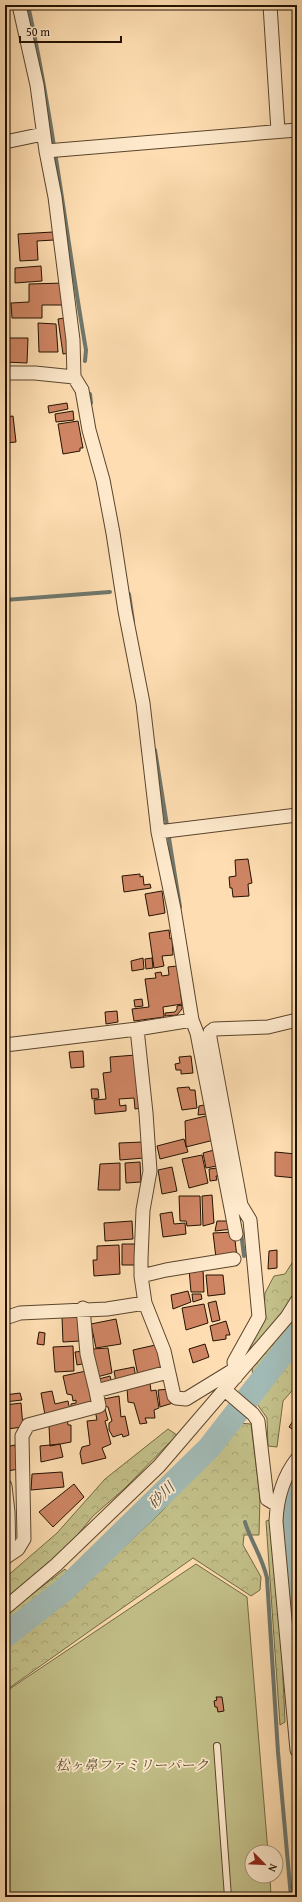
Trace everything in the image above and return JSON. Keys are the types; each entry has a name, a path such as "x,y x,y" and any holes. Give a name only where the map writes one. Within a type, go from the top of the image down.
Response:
{"street":[{"path":"19,5 37,85 43,134 55,197 73,340 74,376 82,390 89,430 102,480 143,703 164,831 175,917 192,1020 203,1033 210,1038 241,1205 250,1220 259,1316 234,1362 235,1373"},
{"path":"270,5 278,131"},
{"path":"46,151 297,130"},
{"path":"5,142 43,134"},
{"path":"5,373 35,373 74,376"},
{"path":"164,831 297,815"},
{"path":"5,1045 137,1029 192,1020"},
{"path":"203,1033 214,1029 268,1028 297,1020"},
{"path":"137,1029 146,1113 150,1171 143,1210 141,1276 145,1303 164,1351 174,1396 176,1398 186,1399 235,1373"},
{"path":"203,1033 236,1234"},
{"path":"141,1276 166,1270 234,1259"},
{"path":"5,1608 56,1566 159,1466 227,1392 235,1373 287,1316 297,1301"},
{"path":"5,1318 20,1312 83,1308 107,1309 145,1303"},
{"path":"7,1557 18,1549 24,1539 22,1436 24,1430 28,1425 99,1406 87,1354 83,1308"},
{"path":"96,1391 168,1372"},
{"path":"227,1392 253,1414 258,1421 267,1499 277,1505"},
{"path":"297,1459 287,1474 277,1505 276,1521 297,1750"},
{"path":"5,1486 7,1557"}],"lane":[{"path":"217,1746 228,1897"}],"green space":[{"path":"297,1255 297,1292 280,1317 252,1351 250,1345 263,1314 265,1293 274,1276 285,1274"},
{"path":"297,1312 297,1385 283,1401 277,1447 268,1446 267,1418 255,1401 252,1368"},
{"path":"238,1423 251,1424 260,1497 259,1535 244,1535 243,1545 261,1577 260,1590 251,1596 193,1558 5,1691 5,1615 65,1569 79,1590 162,1511"},
{"path":"168,1429 177,1435 125,1488 93,1516 69,1545 5,1599 5,1578 57,1533 105,1479"},
{"path":"272,1519 281,1634 285,1722 280,1725 266,1521"},
{"name":"松ヶ鼻ファミリーパーク","path":"196,1564 247,1597 267,1844 244,1844 244,1884 270,1884 271,1897 5,1897 5,1692"}],"building":[{"path":"53,232 54,240 37,241 38,260 20,261 18,234"},
{"path":"41,266 42,281 15,283 15,268"},
{"path":"65,283 65,305 42,305 42,318 12,318 11,303 29,302 29,284"},
{"path":"65,318 70,353 63,354 58,319"},
{"path":"38,323 56,324 58,352 39,352"},
{"path":"5,338 28,338 27,363 5,362"},
{"path":"67,403 68,409 49,413 48,406"},
{"path":"73,411 74,420 56,422 55,414"},
{"path":"13,416 16,442 5,443 5,417"},
{"path":"78,421 83,448 80,448 80,451 63,454 58,424"},
{"path":"248,859 252,883 248,884 249,896 233,897 229,877 236,876 235,860"},
{"path":"140,874 140,877 143,876 144,885 150,884 151,888 124,892 122,876"},
{"path":"162,891 165,913 149,916 145,894"},
{"path":"169,930 170,939 172,938 173,955 162,956 164,966 154,968 149,933"},
{"path":"143,958 144,969 132,971 131,961"},
{"path":"152,958 153,968 146,969 145,959"},
{"path":"177,966 182,1004 163,1007 164,1017 134,1021 132,1009 149,1007 145,979 156,978 155,973 161,972 162,976 169,975 168,967"},
{"path":"142,999 143,1006 135,1007 134,1000"},
{"path":"182,1005 182,1009 177,1015 165,1016 165,1013 175,1012 177,1006"},
{"path":"117,1011 118,1022 106,1024 105,1012"},
{"path":"83,1051 84,1067 71,1068 69,1052"},
{"path":"136,1055 141,1108 135,1109 134,1098 119,1099 120,1106 126,1105 126,1111 95,1114 94,1100 106,1099 103,1073 111,1072 110,1057"},
{"path":"191,1056 193,1073 181,1074 181,1070 176,1070 175,1064 180,1063 179,1057"},
{"path":"189,1087 190,1090 195,1090 197,1108 182,1110 177,1088"},
{"path":"91,1089 98,1089 99,1098 92,1099"},
{"path":"204,1105 206,1114 198,1115 199,1106"},
{"path":"210,1115 214,1140 186,1147 185,1121"},
{"path":"184,1139 188,1152 160,1159 157,1146"},
{"path":"143,1142 144,1158 120,1160 119,1143"},
{"path":"214,1150 217,1166 206,1168 203,1153"},
{"path":"275,1152 296,1154 296,1178 275,1176"},
{"path":"202,1155 208,1183 189,1188 182,1159"},
{"path":"140,1162 141,1182 126,1183 125,1163"},
{"path":"120,1163 120,1190 98,1190 100,1164"},
{"path":"172,1167 177,1191 162,1194 158,1170"},
{"path":"218,1168 220,1176 216,1176 217,1180 210,1181 209,1169"},
{"path":"212,1195 214,1223 203,1226 202,1196"},
{"path":"179,1196 200,1196 201,1225 187,1226 186,1221 180,1221"},
{"path":"172,1212 174,1224 185,1223 186,1234 163,1237 160,1214"},
{"path":"132,1221 133,1239 105,1241 104,1223"},
{"path":"217,1221 232,1221 233,1229 215,1231"},
{"path":"234,1232 237,1257 216,1258 213,1233"},
{"path":"122,1244 135,1244 135,1265 122,1265"},
{"path":"119,1245 120,1274 94,1276 93,1260 97,1260 97,1246"},
{"path":"277,1250 277,1268 268,1269 269,1251"},
{"path":"189,1269 203,1269 204,1292 191,1292"},
{"path":"206,1275 223,1275 225,1294 208,1296"},
{"path":"188,1291 191,1302 173,1309 171,1295"},
{"path":"192,1294 201,1294 202,1299 193,1302"},
{"path":"216,1301 220,1320 212,1322 208,1303"},
{"path":"204,1304 208,1323 186,1330 182,1308"},
{"path":"78,1316 80,1341 63,1342 62,1317"},
{"path":"116,1319 121,1344 96,1348 91,1324"},
{"path":"226,1321 230,1335 226,1335 226,1339 213,1341 210,1326"},
{"path":"39,1332 45,1333 44,1345 37,1344"},
{"path":"160,1344 164,1371 138,1376 133,1350"},
{"path":"205,1344 209,1357 193,1363 189,1349"},
{"path":"73,1346 74,1371 55,1372 53,1347"},
{"path":"108,1348 112,1373 97,1377 92,1349"},
{"path":"84,1351 87,1363 77,1365 75,1352"},
{"path":"134,1367 136,1378 116,1382 114,1371"},
{"path":"86,1371 94,1405 71,1408 71,1404 76,1403 76,1400 73,1401 72,1395 67,1394 63,1376"},
{"path":"110,1376 112,1383 100,1386 99,1379"},
{"path":"150,1383 151,1391 156,1390 159,1408 154,1410 155,1418 145,1418 147,1423 140,1424 134,1403 128,1402 127,1388"},
{"path":"171,1389 173,1403 160,1407 158,1390"},
{"path":"52,1391 55,1404 68,1401 70,1411 45,1415 41,1393"},
{"path":"20,1393 22,1400 5,1402 5,1395"},
{"path":"119,1396 121,1417 125,1416 129,1435 123,1437 122,1434 113,1437 109,1430 109,1423 112,1421 108,1407 105,1406 104,1399"},
{"path":"21,1403 23,1427 7,1429 5,1405"},
{"path":"105,1409 108,1420 105,1421 111,1444 102,1448 106,1458 82,1464 80,1453 82,1447 90,1445 87,1421 97,1420 95,1410"},
{"path":"297,1415 297,1432 289,1427"},
{"path":"67,1417 68,1425 71,1425 71,1442 50,1446 49,1426 47,1422"},
{"path":"60,1444 63,1457 41,1462 40,1446"},
{"path":"15,1445 19,1469 7,1471 5,1447"},
{"path":"62,1472 64,1487 31,1490 32,1474"},
{"path":"74,1484 84,1497 53,1527 39,1512"},
{"path":"216,1697 222,1697 224,1711 218,1712 217,1707 215,1707 214,1701 217,1700"}],"waterway":[{"path":"28,5 52,134 86,350 85,361"},
{"path":"90,394 91,403"},
{"path":"5,600 110,592"},
{"path":"129,594 133,621"},
{"path":"155,750 180,907"},
{"path":"241,1232 244,1256"},
{"name":"砂川","path":"5,1636 65,1589 209,1448 297,1335"},
{"path":"297,1484 290,1505 289,1520 297,1614"},
{"path":"245,1522 267,1578 278,1752 291,1897"}]}
